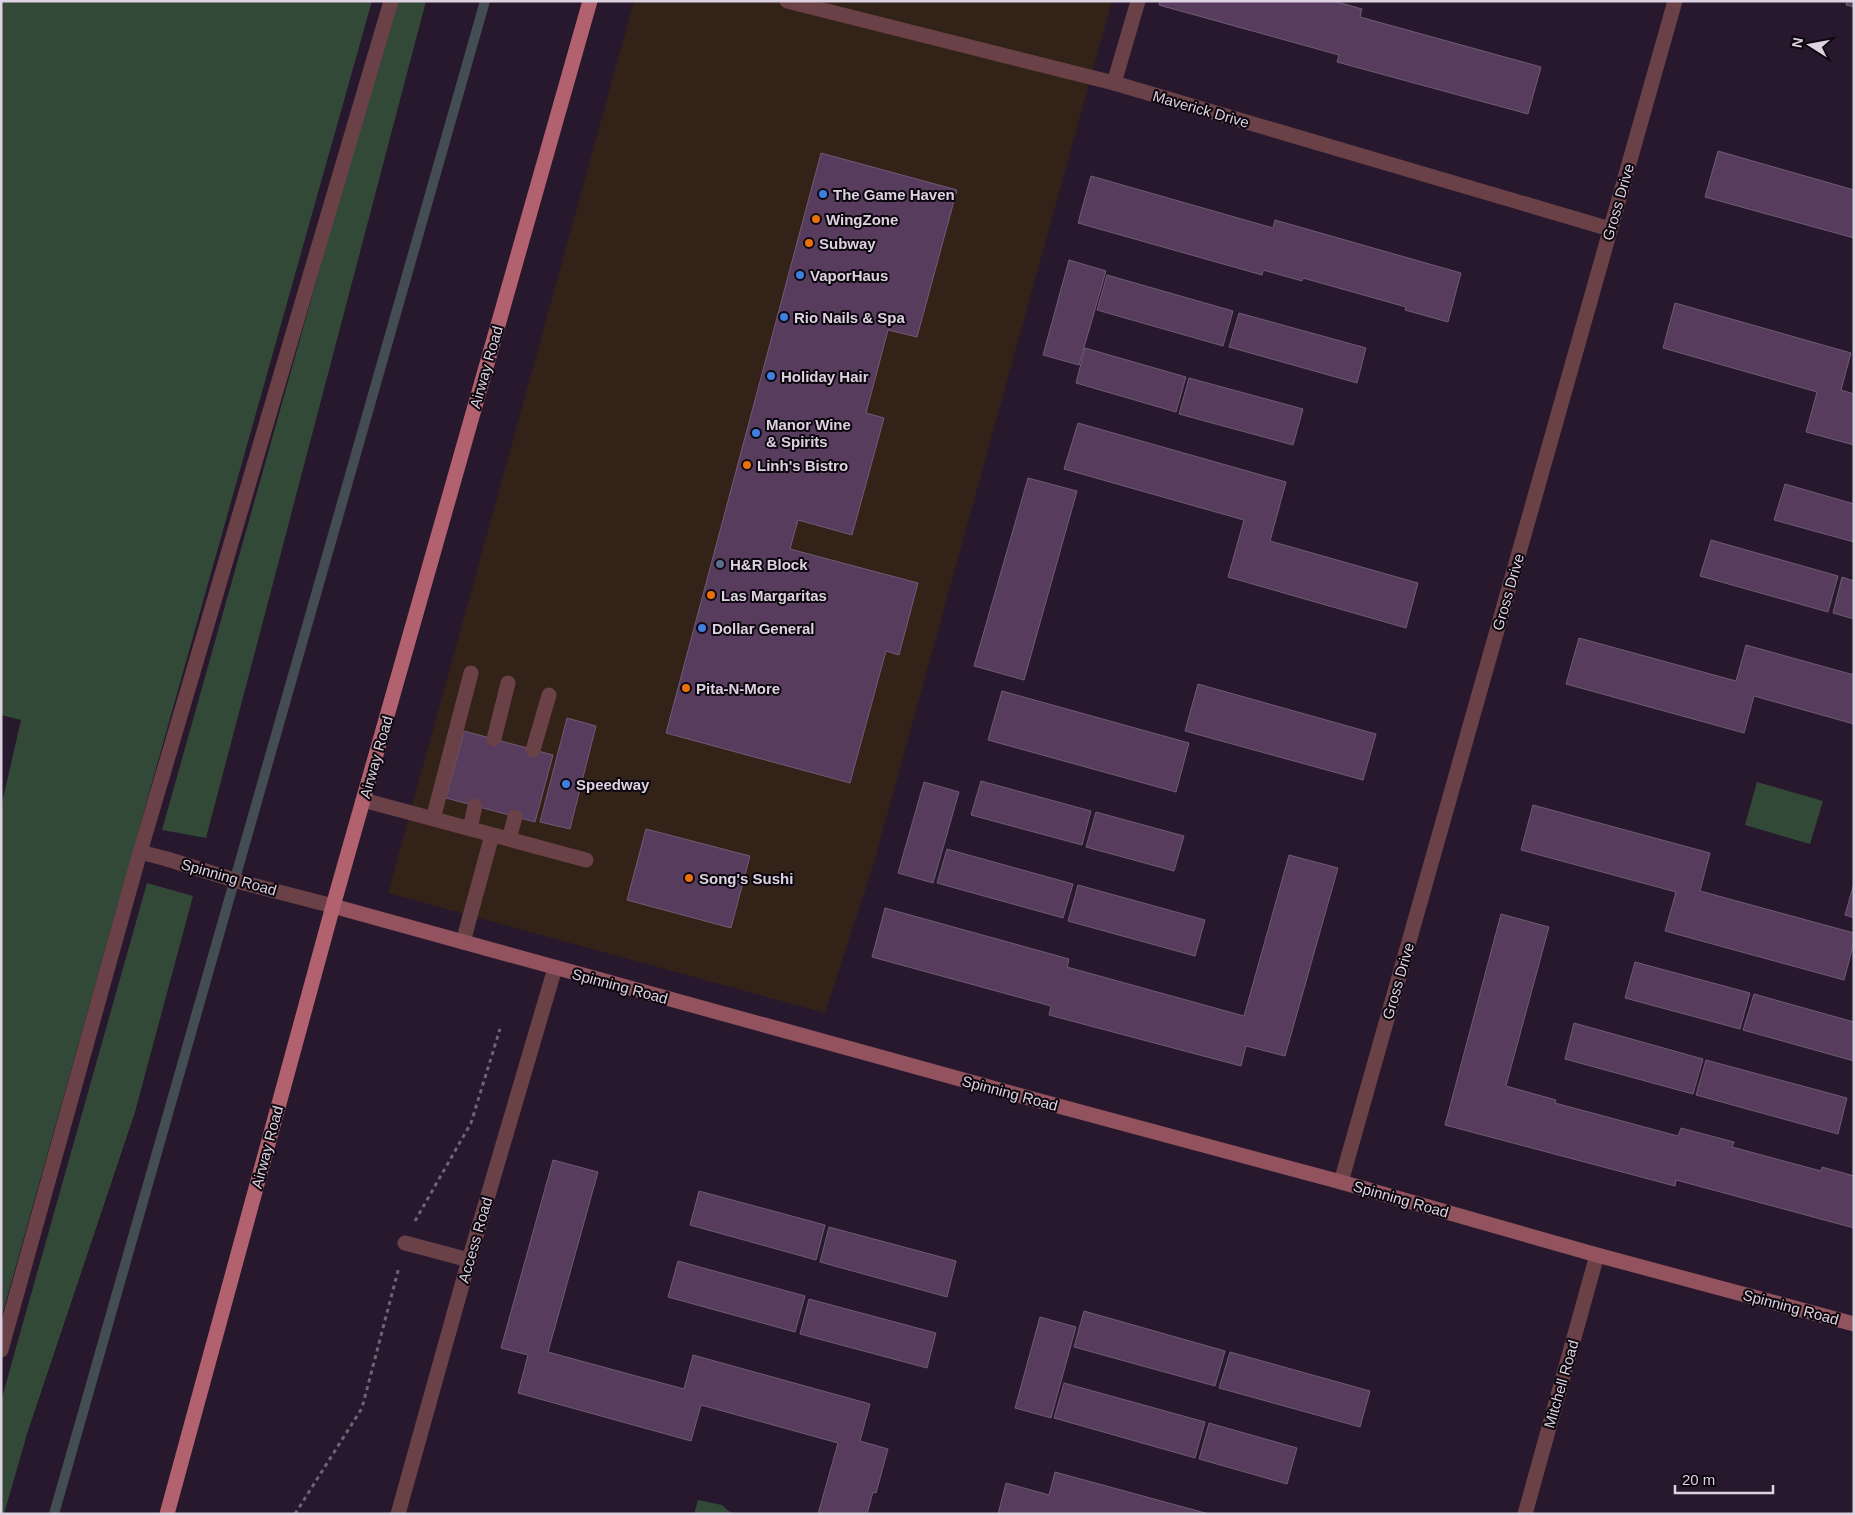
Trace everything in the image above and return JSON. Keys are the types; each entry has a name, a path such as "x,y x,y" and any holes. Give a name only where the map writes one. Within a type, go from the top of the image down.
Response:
{"main road":[{"name":"Airway Road","path":"166,1514 333,906 590,1"}],"street":[{"path":"1,1350 140,852 390,1"},
{"name":"Maverick Drive","path":"788,1 1114,83 1610,230"},
{"path":"1114,83 1138,1"},
{"name":"Gross Drive","path":"1341,1182 1675,1"},
{"path":"433,818 472,673"},
{"path":"494,739 508,683"},
{"path":"534,750 549,695"},
{"path":"363,800 586,860"},
{"path":"470,829 476,806"},
{"path":"509,839 516,817"},
{"path":"463,942 492,835"},
{"name":"Spinning Road","path":"140,852 1027,1098 1341,1182 1597,1255 1854,1324"},
{"name":"Access Road","path":"398,1514 468,1260 555,968"},
{"path":"405,1244 468,1260"},
{"name":"Mitchell Road","path":"1525,1514 1597,1255"}],"path":[{"path":"295,1514 362,1408 407,1235 471,1123 500,1029"}],"shaded area":[{"path":"634,1 1112,1 873,866 825,1013 388,893"}],"green space":[{"path":"1,1 372,1 1,1319 1,807 21,720 1,715"},
{"path":"395,1 426,1 206,838 162,830"},
{"path":"1757,782 1823,801 1810,844 1745,825"},
{"path":"147,883 193,896 135,1112 27,1434 4,1514 1,1514 1,1401"},
{"path":"698,1500 722,1505 732,1514 694,1514"}],"building":[{"path":"1160,1 1334,1 1362,9 1360,17 1541,67 1528,114 1337,62 1339,55 1159,5"},
{"path":"1847,1 1854,1 1854,7 1846,5"},
{"path":"1718,151 1854,190 1854,238 1705,197"},
{"path":"821,153 957,190 917,337 888,330 866,413 884,418 852,535 798,520 790,549 918,583 899,655 886,651 850,783 666,733"},
{"path":"1091,176 1273,228 1275,220 1461,273 1448,322 1405,310 1406,307 1303,278 1302,281 1263,270 1262,275 1078,223"},
{"path":"1069,260 1106,271 1079,365 1043,355"},
{"path":"1107,275 1233,311 1223,346 1097,310"},
{"path":"1675,303 1851,353 1841,390 1854,394 1854,445 1806,432 1817,392 1663,348"},
{"path":"1239,313 1366,348 1357,383 1229,347"},
{"path":"1085,348 1186,377 1176,412 1076,383"},
{"path":"1189,378 1303,409 1293,445 1179,414"},
{"path":"1078,423 1286,482 1270,541 1418,583 1406,628 1228,577 1244,520 1064,469"},
{"path":"1028,478 1077,491 1024,680 974,666"},
{"path":"1785,484 1854,504 1854,542 1774,520"},
{"path":"1711,540 1838,576 1828,612 1700,576"},
{"path":"1842,577 1854,581 1854,619 1833,613"},
{"path":"1579,638 1736,681 1746,645 1854,675 1854,724 1754,696 1744,733 1566,684"},
{"path":"1198,684 1376,734 1363,780 1185,731"},
{"path":"1002,691 1189,743 1176,792 988,740"},
{"path":"567,718 596,726 570,829 540,822"},
{"path":"464,731 553,755 535,822 446,798"},
{"path":"981,781 1091,811 1082,845 971,815"},
{"path":"924,782 959,792 933,883 898,873"},
{"path":"1533,805 1710,853 1700,891 1854,933 1854,942 1844,980 1665,931 1676,892 1521,850"},
{"path":"1096,812 1184,836 1174,871 1086,847"},
{"name":"Song's Sushi","path":"646,829 750,856 731,928 627,900"},
{"path":"947,849 1073,884 1063,918 937,883"},
{"path":"1289,855 1338,868 1285,1056 1246,1046 1241,1066 1049,1015 1051,1006 872,957 885,908 1069,959 1067,967 1244,1016"},
{"path":"1854,883 1854,918 1845,915"},
{"path":"1078,885 1205,920 1195,956 1068,921"},
{"path":"1501,914 1549,927 1506,1086 1556,1100 1555,1103 1678,1136 1681,1128 1734,1142 1732,1147 1821,1171 1822,1167 1854,1176 1854,1228 1676,1180 1675,1186 1445,1125"},
{"path":"1635,962 1750,993 1740,1029 1625,998"},
{"path":"1754,994 1854,1022 1854,1061 1743,1030"},
{"path":"1574,1023 1703,1059 1693,1094 1565,1059"},
{"path":"1706,1060 1847,1098 1838,1134 1696,1095"},
{"path":"553,1160 598,1172 548,1352 684,1389 693,1355 870,1404 860,1441 888,1449 876,1493 873,1492 867,1514 818,1514 838,1443 701,1405 691,1441 518,1393 528,1355 501,1348"},
{"path":"699,1191 825,1225 816,1260 690,1225"},
{"path":"829,1227 956,1261 947,1297 820,1262"},
{"path":"678,1261 805,1296 795,1332 668,1297"},
{"path":"809,1299 936,1333 927,1368 800,1334"},
{"path":"1084,1311 1225,1351 1215,1386 1074,1347"},
{"path":"1040,1317 1076,1327 1051,1418 1015,1408"},
{"path":"1230,1352 1370,1391 1360,1427 1219,1388"},
{"path":"1064,1383 1205,1422 1195,1458 1054,1418"},
{"path":"1209,1423 1297,1448 1287,1484 1199,1459"},
{"path":"1055,1472 1209,1514 998,1514 1006,1483 1049,1495"}],"waterway":[{"path":"54,1514 485,1"}],"place":[{"name":"The Game Haven","path":"823,194"},
{"name":"WingZone","path":"816,219"},
{"name":"Subway","path":"809,243"},
{"name":"VaporHaus","path":"800,275"},
{"name":"Rio Nails & Spa","path":"784,317"},
{"name":"Holiday Hair","path":"771,376"},
{"name":"Manor Wine & Spirits","path":"756,433"},
{"name":"Linh's Bistro","path":"747,465"},
{"name":"H&R Block","path":"720,564"},
{"name":"Las Margaritas","path":"711,595"},
{"name":"Dollar General","path":"702,628"},
{"name":"Pita-N-More","path":"686,688"},
{"name":"Speedway","path":"566,784"},
{"name":"Song's Sushi","path":"689,878"}]}
